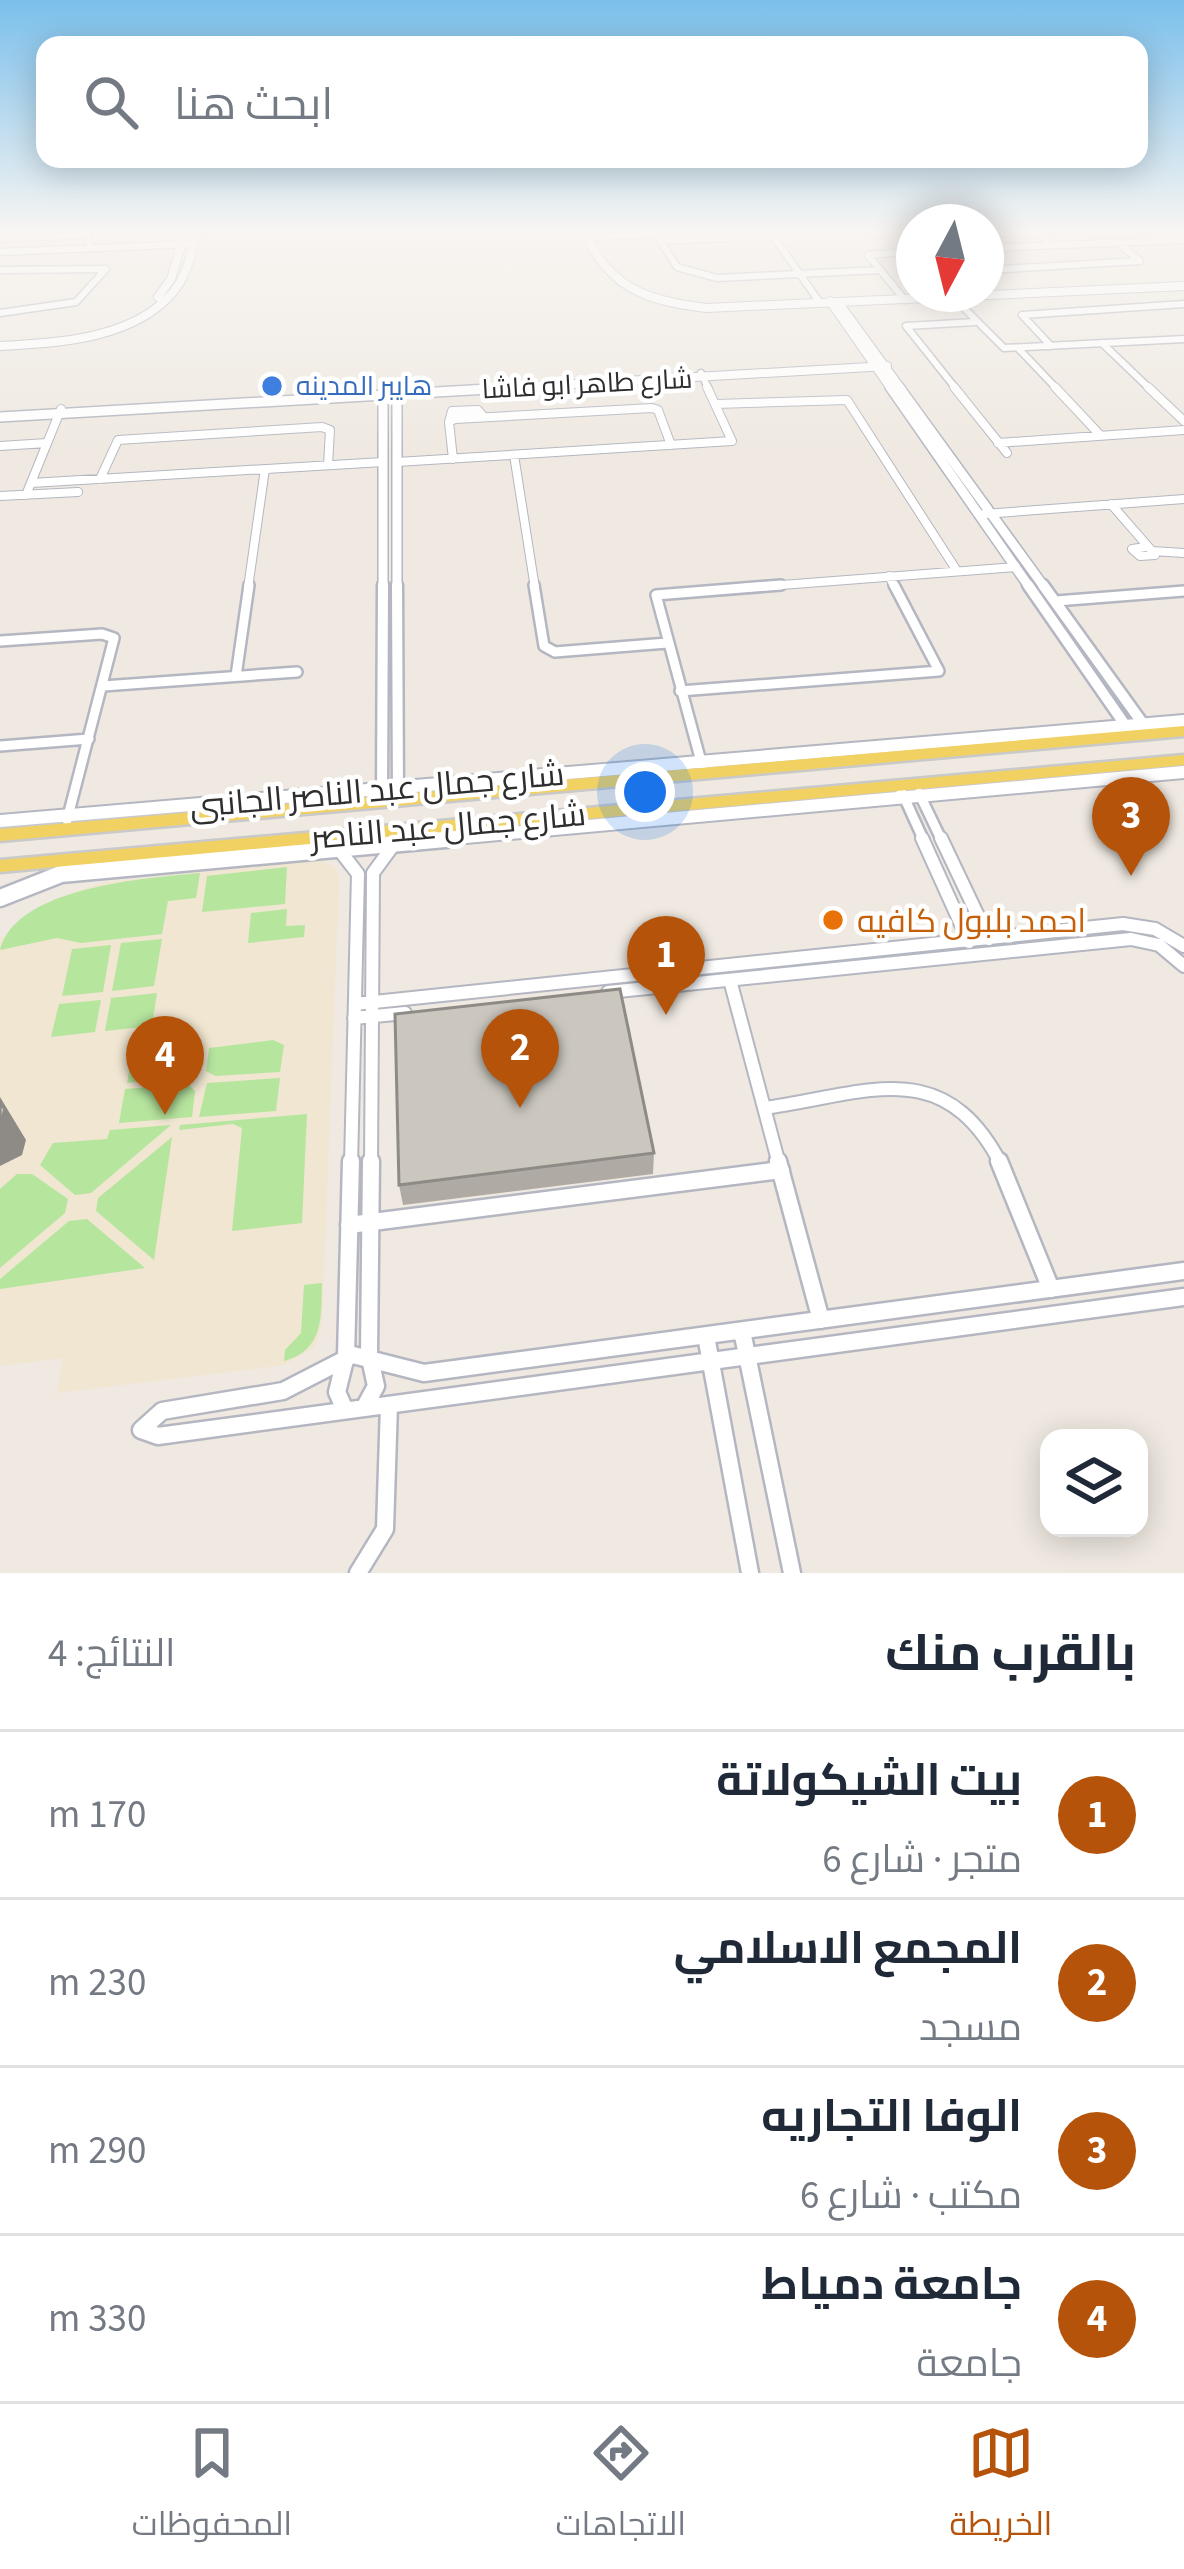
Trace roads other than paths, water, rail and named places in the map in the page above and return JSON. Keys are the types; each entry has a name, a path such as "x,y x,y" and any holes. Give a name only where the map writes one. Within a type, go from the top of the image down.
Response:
{"main road":[{"path":"1138,730 1184,721"},
{"name":"شارع جمال عبد الناصر","path":"0,835 66,822 390,793 541,787 702,766 1184,730"},
{"name":"شارع جمال عبد الناصر","path":"0,866 297,845 656,807 1170,770 1184,760"},
{"name":"شارع جمال عبد الناصر الجانبى","path":"390,793 702,766"},
{"path":"632,778 610,790 609,800 656,807"},
{"path":"541,787 585,799 582,806 550,821"},
{"name":"شارع جمال عبد الناصر الجانبى","path":"0,898 61,874 297,845 332,849 550,821 910,791"},
{"path":"0,821 66,822"}],"street":[{"path":"0,313 48,306"},
{"path":"0,344 78,332 145,306"},
{"path":"0,344 71,338 154,306"},
{"path":"706,306 769,306"},
{"path":"834,306 993,513 1138,730"},
{"path":"1052,346 1022,314 1145,306"},
{"path":"966,312 996,344 1018,348 1184,339"},
{"path":"975,322 906,327 1007,454"},
{"path":"1102,344 1184,426"},
{"path":"1018,348 1101,436"},
{"path":"881,365 1016,567 1138,730"},
{"name":"شارع طاهر ابو فاشا","path":"60,411 881,365"},
{"path":"397,462 733,441 702,375"},
{"name":"شارع طاهر ابو فاشا","path":"0,414 702,375"},
{"path":"390,793 397,395"},
{"path":"383,396 390,793"},
{"path":"716,404 847,400 957,571"},
{"path":"452,459 449,422 484,417 654,408 670,445"},
{"path":"26,494 60,411"},
{"path":"998,443 1184,426"},
{"path":"100,479 118,440 279,430 329,428 328,465"},
{"path":"0,446 47,443"},
{"path":"514,455 544,646 555,652 667,643"},
{"path":"31,483 383,462"},
{"path":"236,676 265,469"},
{"path":"51,493 56,481"},
{"path":"0,496 78,492"},
{"path":"979,514 1184,499"},
{"path":"1111,504 1146,547 1132,549 1140,556 1184,553"},
{"path":"702,766 654,599 659,593 1016,567"},
{"path":"680,691 939,670 889,576"},
{"path":"1056,601 1184,591"},
{"path":"0,641 112,636 104,686 66,822"},
{"path":"104,686 298,672"},
{"path":"0,746 89,739"},
{"path":"910,791 995,952"},
{"path":"910,791 974,955"},
{"path":"364,1408 376,1386 369,1354 373,873 382,854 400,843"},
{"path":"332,849 348,856 358,874 346,1356 337,1392 345,1411"},
{"path":"961,924 981,922"},
{"path":"355,1011 1131,924 1155,929 1184,946"},
{"path":"665,979 730,980 1131,939 1159,946 1184,966"},
{"path":"730,980 821,1320"},
{"path":"764,1108 922,1090 959,1102 985,1131 1051,1289"},
{"path":"350,1225 781,1170"},
{"path":"1184,1271 424,1373 394,1370 369,1354 346,1356 295,1388 159,1409 141,1430 158,1436 1184,1298"},
{"path":"742,1331 792,1573"},
{"path":"706,1336 751,1573"},
{"path":"358,1573 385,1529 389,1405"}],"place":[{"name":"هايبر المدينه","path":"272,386"},
{"name":"الوفا التجاريه","path":"1131,876"},
{"name":"احمد بلبول كافيه","path":"833,920"},
{"name":"بيت الشيكولاتة","path":"666,1015"},
{"name":"المجمع الاسلامي","path":"520,1108"},
{"name":"جامعة دمياط","path":"165,1115"}]}
